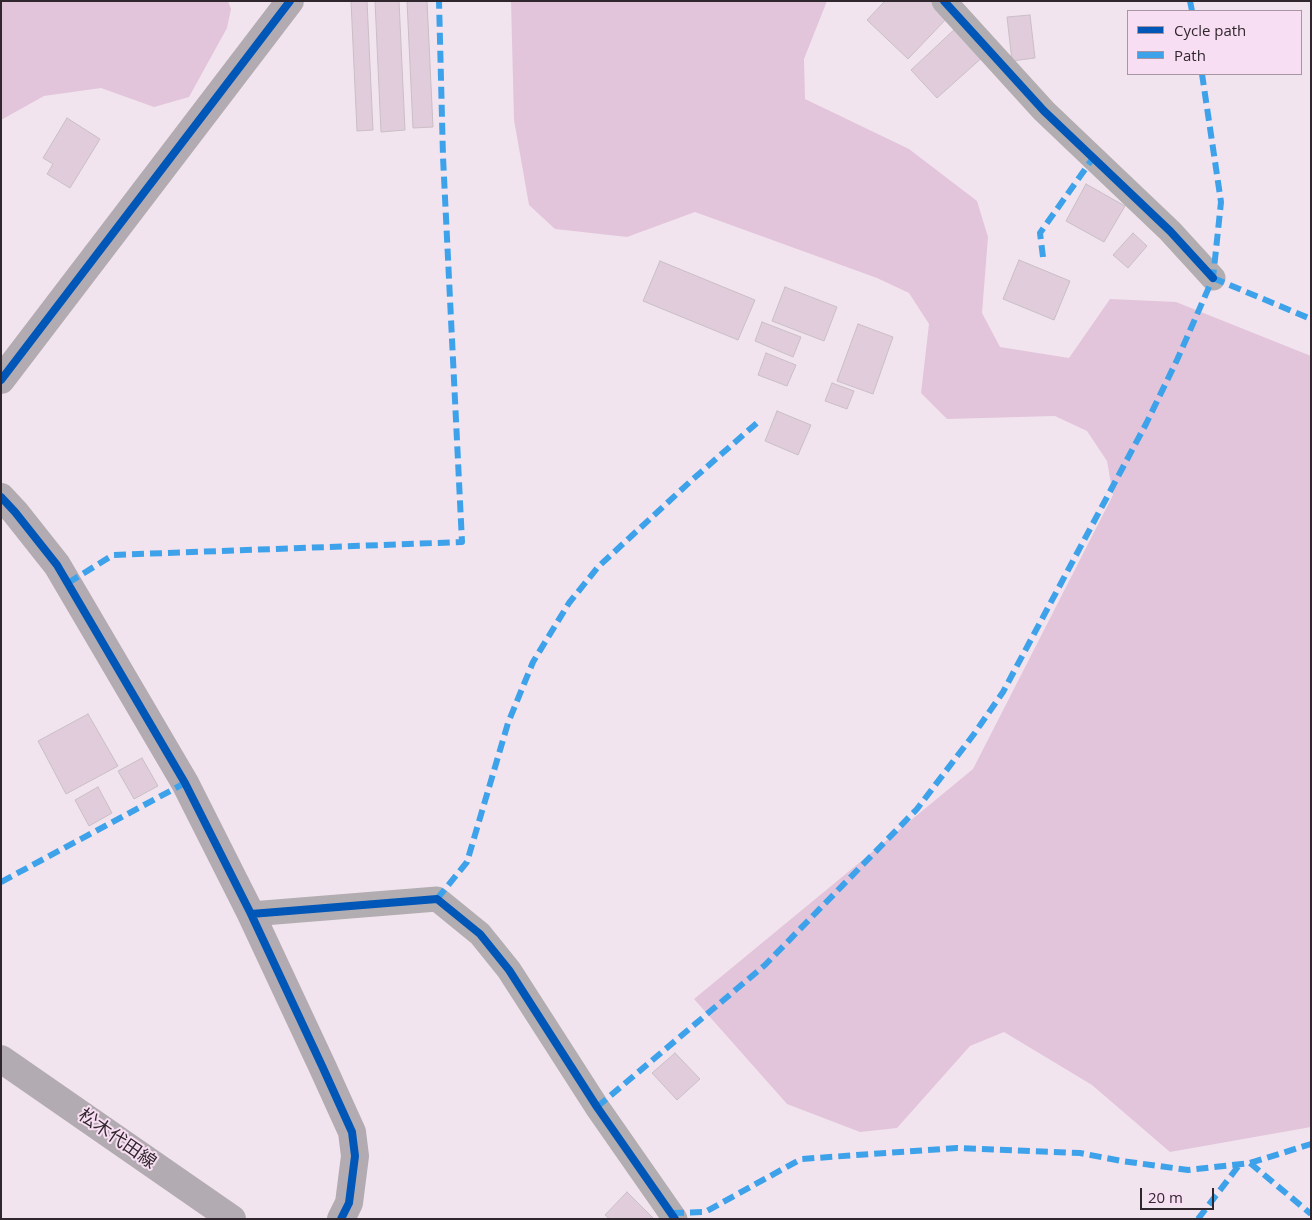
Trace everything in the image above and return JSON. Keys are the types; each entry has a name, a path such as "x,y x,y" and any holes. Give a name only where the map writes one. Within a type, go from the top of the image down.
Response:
{"street":[{"path":"1,380 290,1"},
{"path":"944,1 1044,111 1170,231 1212,278"},
{"path":"1,497 57,565 185,783 250,914 352,1132 355,1156 348,1203 341,1219"},
{"path":"250,914 437,898 480,934 509,970 597,1107 675,1219"},
{"name":"松木代田線","path":"1,1059 232,1219"}],"shaded area":[{"path":"1,1 228,1 231,9 227,28 189,97 154,107 101,88 44,96 1,120"},
{"path":"511,1 827,1 804,59 805,99 909,149 977,201 988,237 982,313 1000,347 1069,358 1110,299 1176,302 1311,356 1311,1127 1170,1152 1092,1085 1004,1032 970,1046 897,1128 860,1132 787,1104 694,999 973,769 1113,495 1107,461 1087,431 1055,416 947,419 921,393 929,324 909,293 877,278 695,212 627,237 555,229 529,205 514,120"}],"building":[{"path":"351,1 367,1 373,130 357,131"},
{"path":"375,1 399,1 405,130 381,132"},
{"path":"407,1 427,1 433,127 413,128"},
{"path":"885,1 934,1 949,16 908,59 867,20"},
{"path":"1030,15 1035,58 1012,61 1007,17"},
{"path":"958,26 985,55 937,98 911,70"},
{"path":"67,118 100,139 70,188 47,174 53,164 43,158"},
{"path":"1086,184 1125,206 1104,242 1066,221"},
{"path":"1133,233 1147,246 1128,268 1113,255"},
{"path":"1019,260 1070,281 1054,320 1003,299"},
{"path":"660,261 755,300 738,340 643,301"},
{"path":"785,287 837,307 824,341 772,321"},
{"path":"762,322 801,337 793,357 755,341"},
{"path":"858,324 893,337 873,394 837,381"},
{"path":"766,353 796,365 787,386 758,375"},
{"path":"832,383 854,391 847,409 825,401"},
{"path":"777,411 811,425 798,455 765,441"},
{"path":"88,714 118,766 66,794 38,741"},
{"path":"142,758 158,786 134,799 118,771"},
{"path":"98,787 112,813 89,826 75,800"},
{"path":"675,1053 700,1079 677,1100 652,1073"},
{"path":"627,1192 654,1219 610,1219 605,1215"}],"marked path":[{"path":"68,583 113,555 462,542 443,157 439,1"},
{"path":"1190,1 1192,10"},
{"path":"597,1107 765,965 917,809 974,734 1003,692 1146,424 1213,278 1221,202 1202,75"},
{"path":"1043,257 1040,233 1093,158"},
{"path":"1213,278 1311,319"},
{"path":"437,899 467,862 508,723 533,662 569,603 598,567 758,422"},
{"path":"1,882 185,783"},
{"path":"672,1213 705,1212 801,1159 957,1148 1080,1153 1188,1170 1250,1163 1311,1144"},
{"path":"1250,1163 1311,1214"},
{"path":"1198,1219 1240,1164"}],"cycle path":[{"path":"1,380 290,1"},
{"path":"944,1 1044,111 1170,231 1213,278"},
{"path":"1,497 57,565 185,783 251,914 352,1132 355,1156 349,1203 341,1219"},
{"path":"251,914 437,899 480,934 509,970 597,1107 675,1219"}]}
